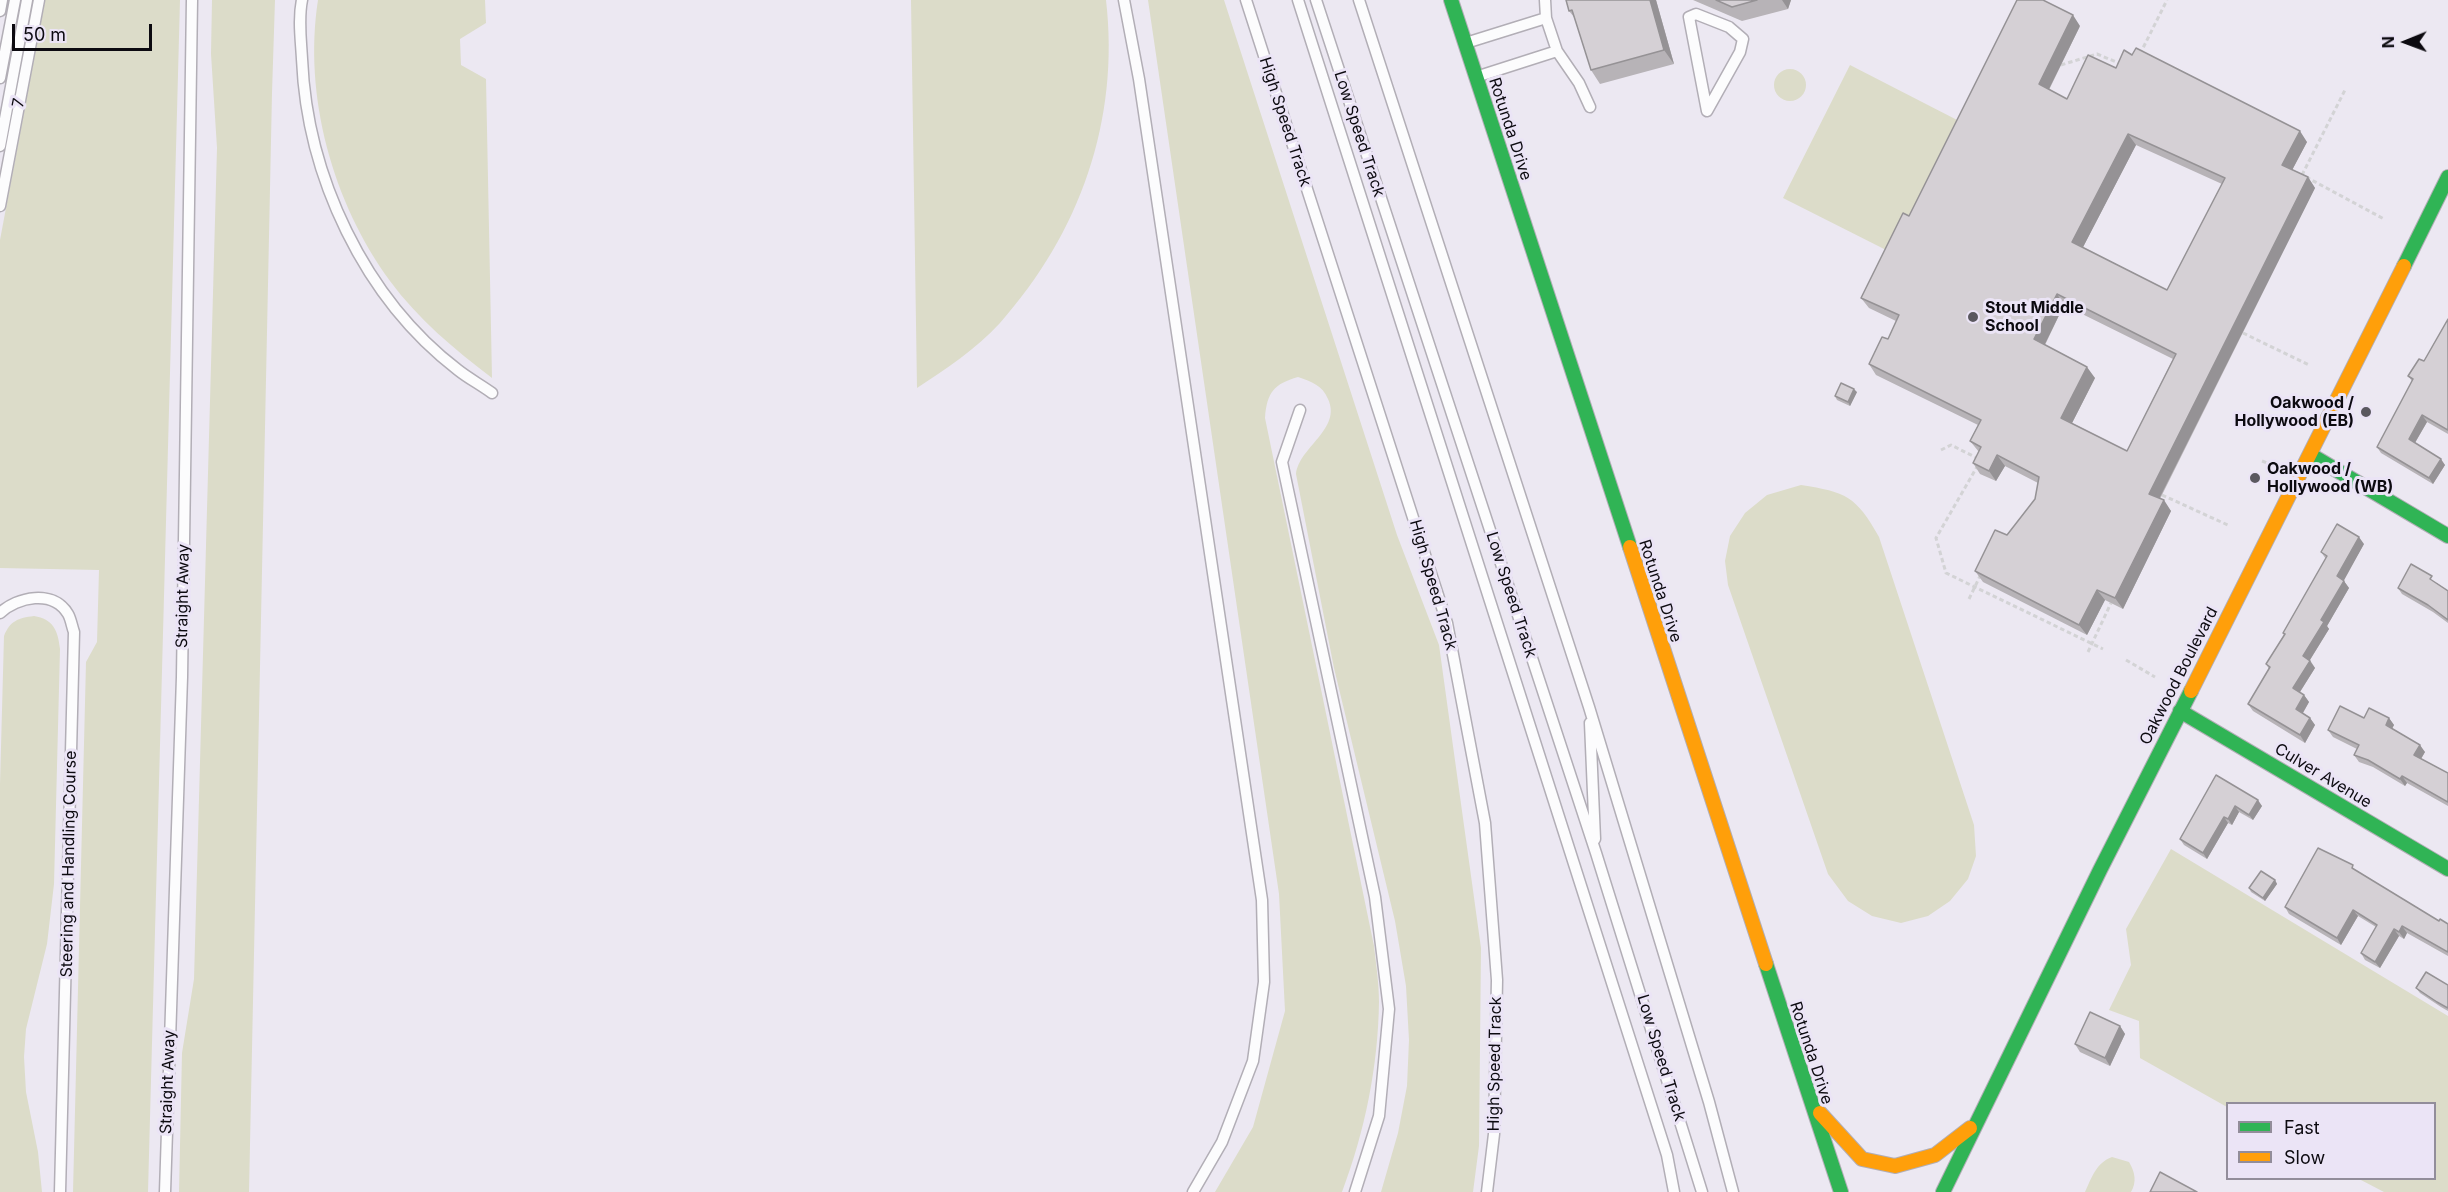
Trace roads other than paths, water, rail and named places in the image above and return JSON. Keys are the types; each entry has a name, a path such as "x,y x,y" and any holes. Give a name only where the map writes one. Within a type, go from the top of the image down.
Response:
{"main road":[{"name":"Rotunda Drive","path":"1450,0 1841,1192"},
{"name":"Oakwood Boulevard","path":"1943,1192 2180,711 2311,455 2448,177"},
{"path":"2311,455 2448,536"},
{"name":"Culver Avenue","path":"2180,711 2448,869"},
{"path":"1809,1099 1836,1133 1863,1160 1880,1164 1895,1166 1935,1155 1975,1124"}],"lane":[{"path":"0,11 2,0"},
{"path":"0,78 15,0"},
{"path":"0,146 27,0"},
{"name":"7","path":"0,206 39,0"},
{"name":"Straight Away","path":"165,1192 182,665 192,0"},
{"path":"302,0 303,86 312,137 327,184 346,229 368,269 394,307 457,370 492,393"},
{"path":"1124,0 1140,91 1262,900 1264,982 1253,1061 1222,1142 1192,1192"},
{"name":"High Speed Track","path":"1246,0 1447,623 1485,824 1497,980 1494,1134 1487,1192"},
{"path":"1298,0 1667,1155 1674,1192"},
{"name":"Low Speed Track","path":"1316,0 1596,853 1702,1192"},
{"path":"1359,0 1589,707 1706,1091 1732,1192"},
{"path":"1545,0 1546,18 1557,51 1580,83 1590,107"},
{"path":"1696,14 1728,27 1743,39 1740,52 1707,111 1689,17 1696,14"},
{"path":"1465,44 1546,18"},
{"path":"1476,77 1557,51"},
{"path":"1300,410 1282,462 1375,897 1389,1009 1379,1116 1355,1192"},
{"name":"Steering and Handling Course","path":"0,613 17,600 36,598 53,601 68,614 74,632 60,1192"},
{"path":"1589,707 1596,853"}],"place":[{"name":"Stout Middle School","path":"1973,317"},
{"name":"Oakwood / Hollywood (EB)","path":"2366,412"},
{"name":"Oakwood / Hollywood (WB)","path":"2255,478"}]}
